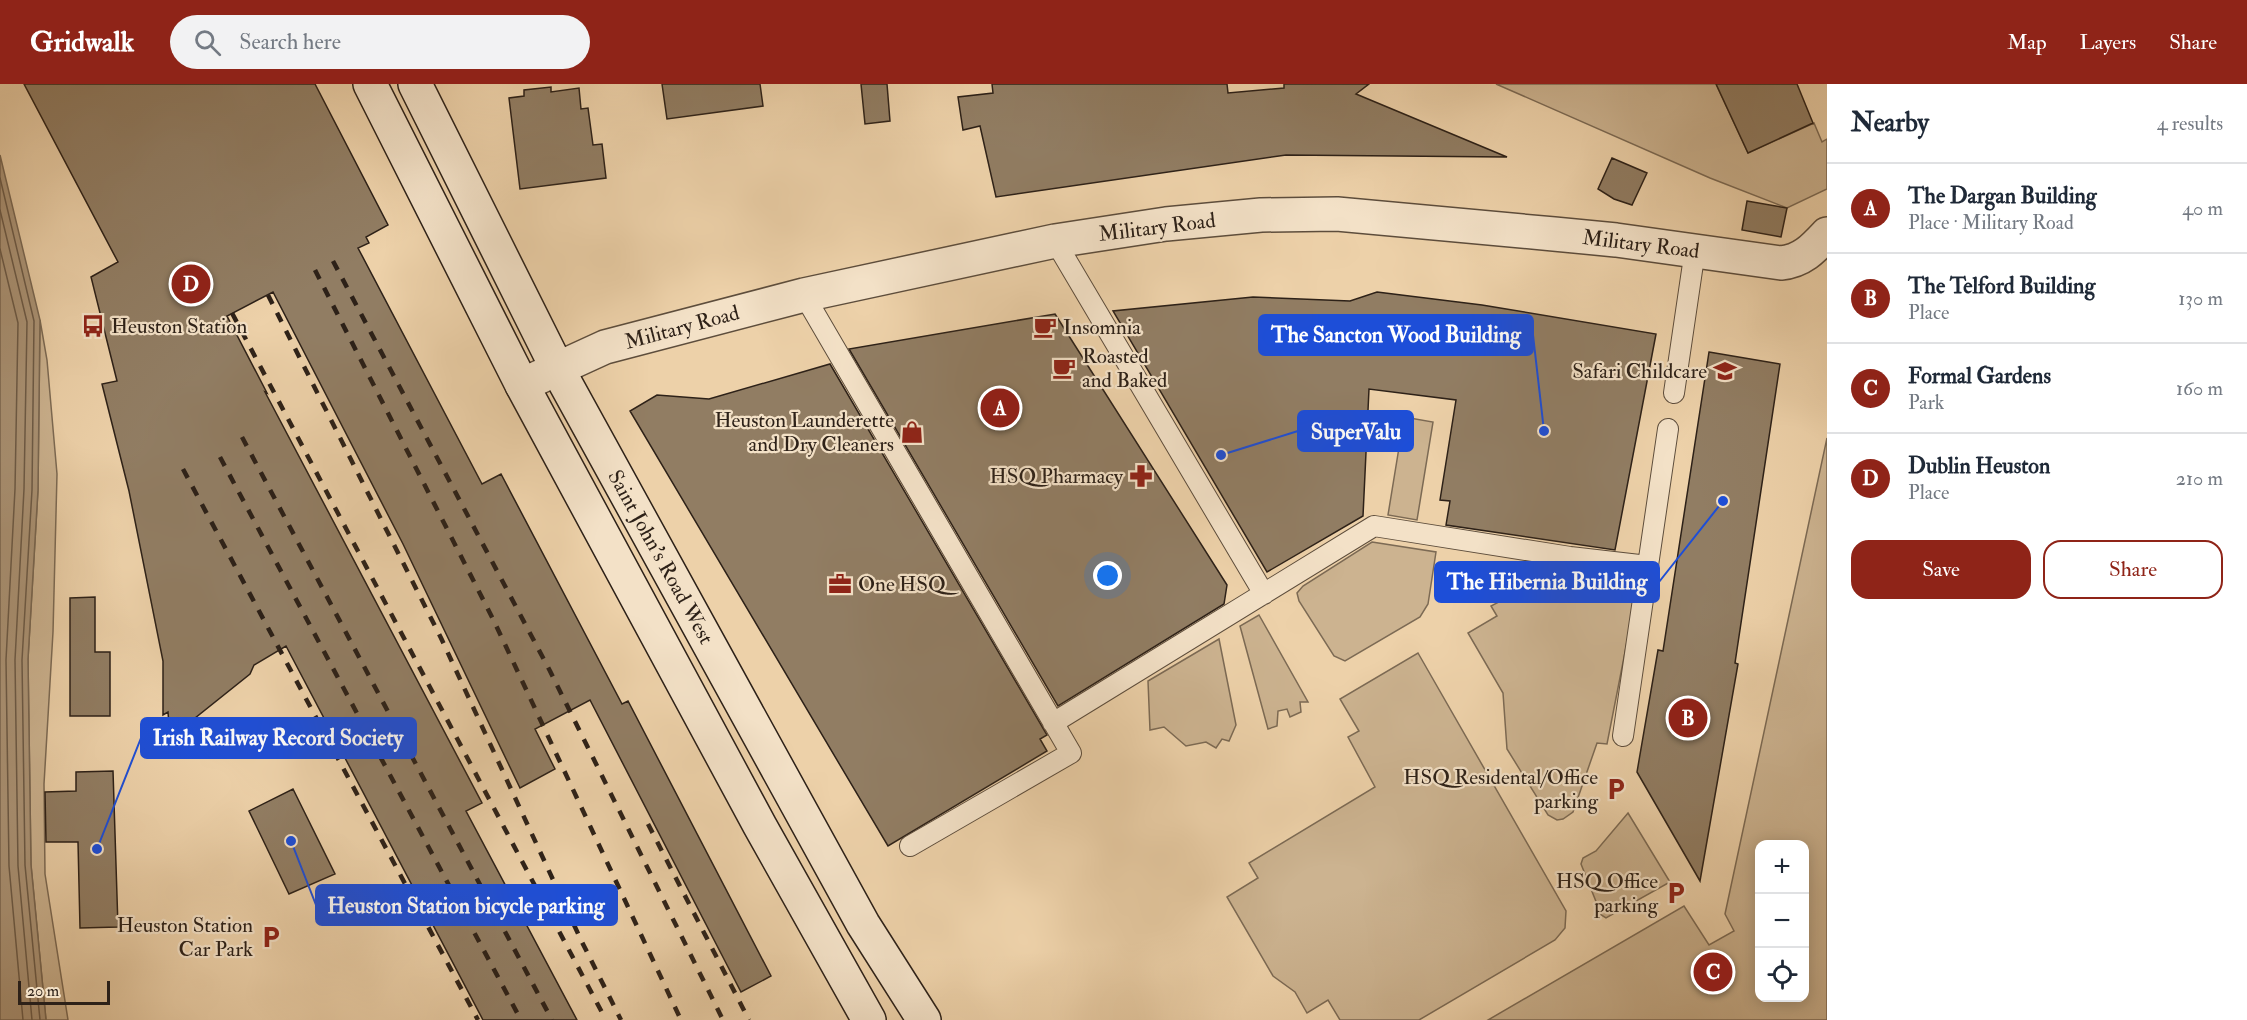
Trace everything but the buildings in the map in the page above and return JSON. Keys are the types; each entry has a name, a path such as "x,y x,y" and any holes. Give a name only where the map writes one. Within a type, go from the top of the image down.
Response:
{"main road":[{"name":"Saint John's Road West","path":"370,84 522,385 760,826 869,1020"},
{"name":"Saint John's Road West","path":"415,84 557,368 863,924 924,1020"},
{"name":"Military Road","path":"522,385 605,348 804,295 1055,241 1166,224 1250,216 1337,214 1616,240 1781,263 1795,262 1817,244"}],"street":[{"path":"1055,241 1264,594"},
{"path":"1674,393 1695,250"},
{"path":"804,295 1071,753 910,846"},
{"path":"1623,736 1668,429"},
{"path":"1053,723 1374,526 1502,547 1648,567"}],"shaded area":[{"path":"1496,84 1716,84 1748,153 1814,123 1822,142 1827,139 1827,189 1787,208 1710,178"},
{"path":"40,320 47,360 57,474 53,632 44,784 45,874 68,1020 46,1020 31,865 28,659 38,490"},
{"path":"1404,417 1433,422 1417,520 1388,515"},
{"path":"1827,438 1827,1020 1488,1020 1684,906 1709,945 1734,931 1725,914"},
{"path":"1372,542 1436,552 1428,604 1420,617 1345,661 1334,656 1299,601 1297,593 1303,586"},
{"path":"1554,573 1615,576 1612,592 1636,596 1607,744 1597,743 1573,812 1557,820 1548,815 1507,749 1503,693 1468,633 1497,616 1491,606"},
{"path":"1259,615 1308,702 1300,702 1301,712 1290,717 1287,709 1278,711 1277,726 1268,729 1240,626"},
{"path":"1219,639 1236,725 1229,741 1222,739 1216,748 1206,742 1186,746 1164,727 1150,730 1148,681"},
{"path":"1418,653 1566,911 1565,928 1555,940 1419,1020 1340,1020 1328,1000 1307,1013 1295,992 1273,976 1227,897 1258,878 1249,863 1375,787 1348,737 1359,731 1340,699"},
{"path":"1628,813 1670,882 1606,918 1598,913 1597,904 1581,864 1583,858 1596,851"}],"water":[{"path":"0,155 40,320 38,490 28,659 31,865 46,1020 0,1020"}],"railway":[{"path":"333,261 550,671 723,1020"},
{"path":"315,270 494,621 681,1020"},
{"path":"268,295 441,638 581,940 621,1020"},
{"path":"232,313 606,1020"},
{"path":"242,437 552,1020"},
{"path":"220,457 521,1020"},
{"path":"183,469 478,1020"},
{"path":"648,824 749,1020"}],"place":[{"name":"Dublin Heuston","path":"191,284"},
{"name":"Heuston Station","path":"93,326"},
{"name":"Insomnia","path":"1045,327"},
{"name":"Roasted and Baked","path":"1064,368"},
{"name":"Safari Childcare","path":"1725,371"},
{"name":"The Dargan Building","path":"1000,408"},
{"name":"The Sancton Wood Building","path":"1544,431"},
{"name":"Heuston Launderette and Dry Cleaners","path":"912,432"},
{"name":"SuperValu","path":"1221,455"},
{"name":"HSQ Pharmacy","path":"1141,476"},
{"name":"The Hibernia Building","path":"1723,501"},
{"name":"One HSQ","path":"840,584"},
{"name":"The Telford Building","path":"1688,718"},
{"name":"HSQ Residental/Office parking","path":"1616,789"},
{"name":"Heuston Station bicycle parking","path":"291,841"},
{"name":"Irish Railway Record Society","path":"97,849"},
{"name":"HSQ Office parking","path":"1676,893"},
{"name":"Heuston Station Car Park","path":"271,937"},
{"name":"Formal Gardens","path":"1713,972"}]}
